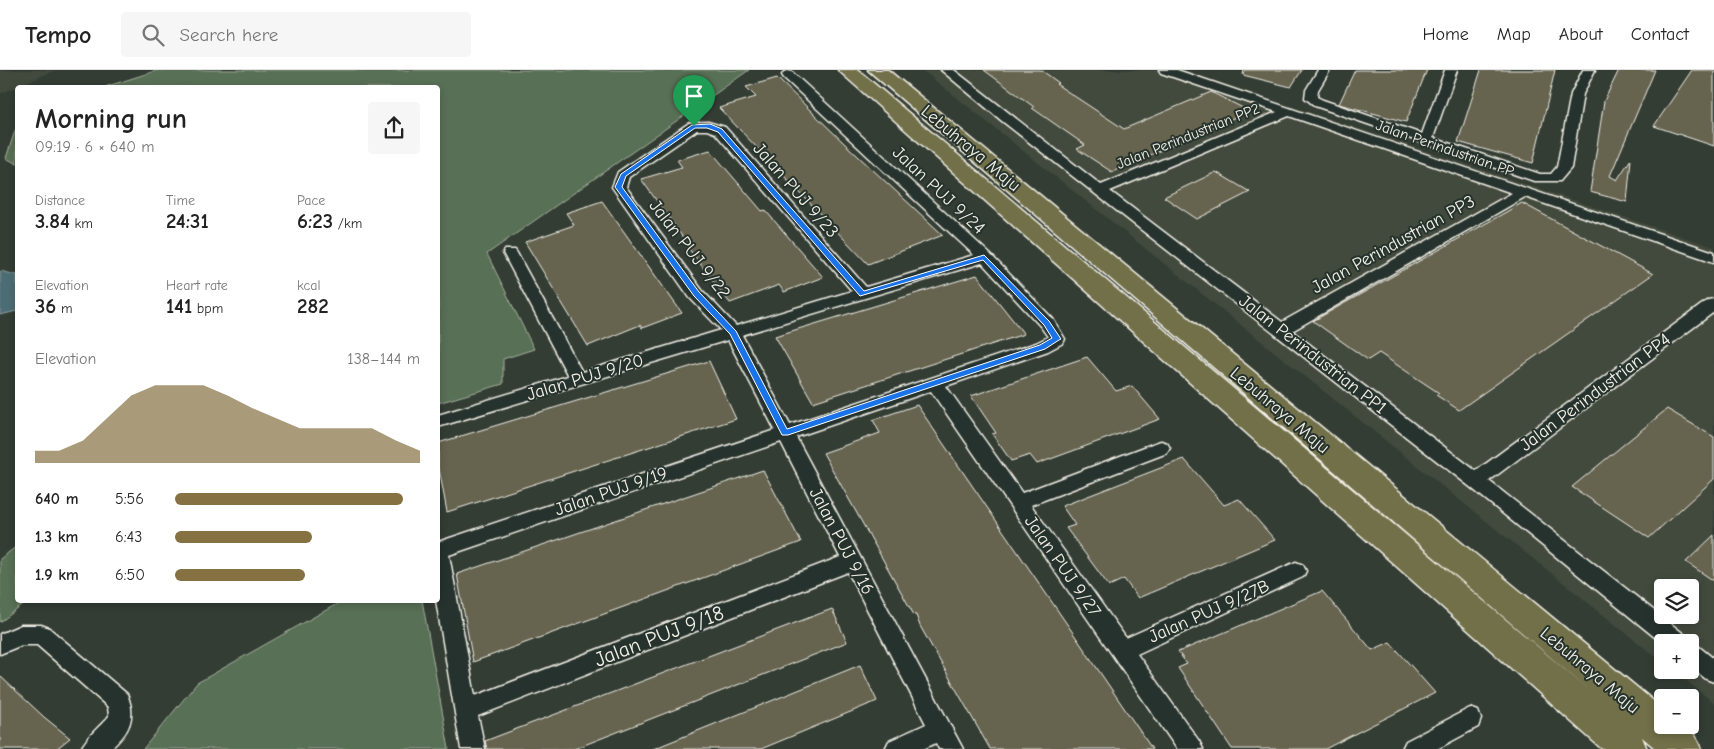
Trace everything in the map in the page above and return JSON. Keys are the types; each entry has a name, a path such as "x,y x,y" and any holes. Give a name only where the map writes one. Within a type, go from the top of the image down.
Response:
{"highway":[{"name":"Lebuhraya Maju","path":"847,70 952,158 1629,749"},
{"name":"Lebuhraya Maju","path":"876,70 1684,749"}],"street":[{"name":"Jalan Perindustrian PP1","path":"947,70 1006,118 1476,481 1667,634"},
{"name":"Jalan Perindustrian PP","path":"1165,70 1714,257"},
{"path":"1324,70 1312,90 1311,98 1319,104 1539,178 1555,178 1564,168 1576,94 1589,70"},
{"path":"1426,139 1451,70"},
{"name":"Jalan PUJ 9/24","path":"788,75 984,258 1047,323 1057,339"},
{"name":"Jalan Perindustrian PP2","path":"1100,190 1288,112"},
{"name":"Jalan PUJ 9/22","path":"694,126 623,175 619,187 696,294 733,333"},
{"name":"Jalan PUJ 9/23","path":"694,126 708,126 720,130 862,294"},
{"name":"Jalan Perindustrian PP3","path":"1281,330 1524,192"},
{"path":"510,253 578,380"},
{"name":"Jalan PUJ 9/20","path":"440,420 984,258"},
{"name":"Jalan Perindustrian PP4","path":"1476,481 1714,304"},
{"name":"Jalan PUJ 9/16","path":"733,333 946,739"},
{"name":"Jalan PUJ 9/19","path":"440,549 1042,347 1057,339"},
{"name":"Jalan PUJ 9/27","path":"935,383 1191,749"},
{"path":"1019,502 1160,448"},
{"path":"440,561 473,749"},
{"name":"Jalan PUJ 9/18","path":"466,710 853,561"},
{"name":"Jalan PUJ 9/27B","path":"1122,650 1296,571"},
{"path":"0,644 21,635 41,635 119,702 121,720 107,737 93,749"},
{"path":"1699,660 1714,672"},
{"path":"1414,749 1470,719"},
{"path":"897,749 946,739"}],"shaded area":[{"path":"0,70 56,70 21,85 15,85 15,88 0,94"},
{"path":"922,70 1183,70 1714,247 1714,703 1699,689 1684,679 1699,679 1699,634 1654,634 1654,656"}],"green space":[{"path":"158,70 749,70 487,254 534,349 503,359 503,384 440,402 440,85 111,85"},
{"path":"15,131 15,163 6,158"},
{"path":"15,548 15,603 26,603 0,622 0,559"},
{"path":"339,603 423,603 449,749 143,749 197,683"}],"water":[{"path":"0,271 15,275 15,311 0,315"}],"building":[{"path":"984,70 1041,70 1059,83 1056,84 1124,129 1211,92 1249,111 1112,172 1077,149 1085,145 1032,108 1034,107"},
{"path":"1244,70 1302,70 1291,87 1243,75"},
{"path":"1355,70 1427,70 1406,122 1339,104"},
{"path":"1481,70 1555,70 1533,163 1458,142"},
{"path":"1619,70 1655,70 1610,176 1617,180 1631,159 1627,202 1590,192 1604,101"},
{"path":"1692,70 1714,70 1714,146 1654,126"},
{"path":"777,78 943,235 868,264 719,108 756,97 746,87"},
{"path":"710,150 762,211 765,210 823,277 784,292 779,285 730,303 682,240 684,239 641,179 682,167 677,160"},
{"path":"1216,172 1250,192 1197,219 1164,197"},
{"path":"602,201 682,313 642,328 640,325 588,346 525,242 574,225 566,213"},
{"path":"1522,203 1653,274 1459,410 1436,395 1439,393 1379,353 1368,360 1313,321"},
{"path":"977,275 1024,334 813,402 775,336"},
{"path":"1087,357 1116,391 1132,386 1160,419 1037,464 1030,455 1011,461 992,434 996,433 971,396"},
{"path":"709,361 736,419 447,512 440,474 440,442"},
{"path":"917,405 1152,749 990,749 823,453 880,433 873,420"},
{"path":"1667,409 1714,437 1714,479 1649,538 1572,487"},
{"path":"1184,459 1224,505 1239,499 1275,540 1138,598 1124,579 1109,586 1066,528 1075,525 1062,506"},
{"path":"763,470 801,542 473,662 457,574"},
{"path":"1714,535 1714,581 1686,562"},
{"path":"1322,591 1372,650 1390,642 1435,693 1325,749 1232,749 1178,668 1187,664 1178,652"},
{"path":"832,609 847,642 574,749 487,749 485,741"},
{"path":"860,665 877,701 761,749 653,749"},
{"path":"0,676 44,717 70,738 56,749 0,749"}],"route":[{"path":"694,126 708,126 720,130 862,294 984,258 1047,323 1057,339 1042,347 785,433 733,333 696,294 619,187 623,175 694,126"}]}
